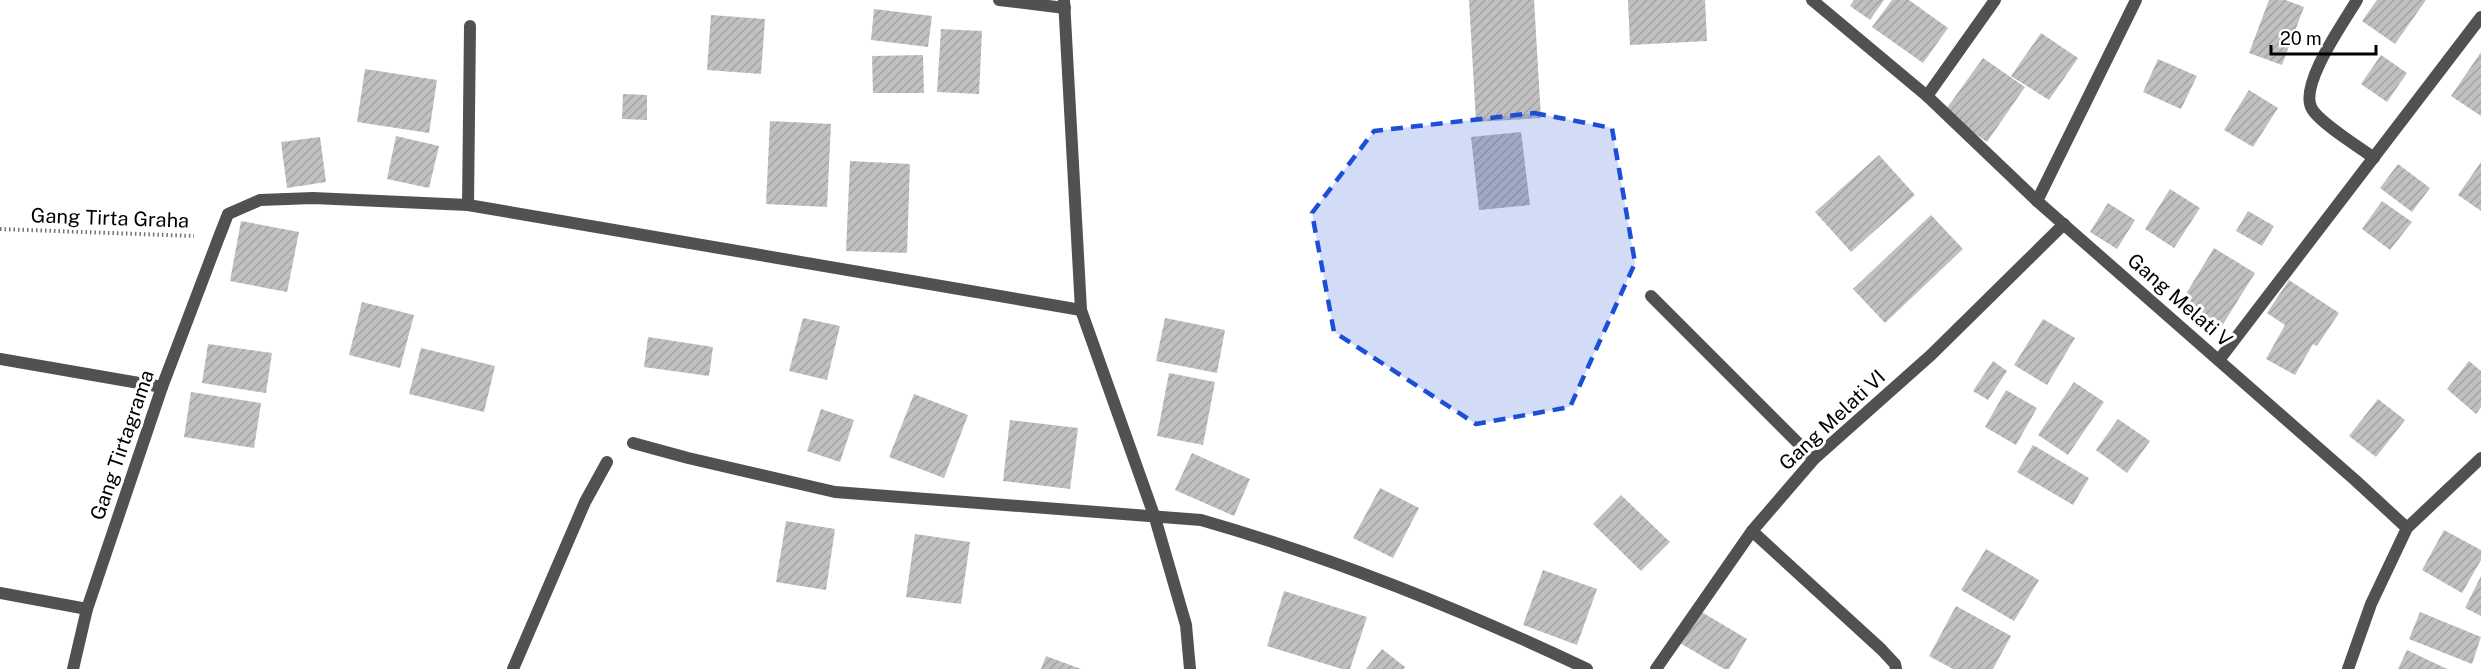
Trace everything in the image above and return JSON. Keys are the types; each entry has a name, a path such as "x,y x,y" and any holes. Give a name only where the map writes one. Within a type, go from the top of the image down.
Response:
{"street":[{"path":"999,0 1065,4 1081,310 1155,518 1186,625 1190,669"},
{"name":"Gang Melati V","path":"1812,0 1927,96 2037,201 2407,528"},
{"path":"1927,96 1995,0"},
{"path":"2037,201 2136,0"},
{"path":"2357,0 2313,76 2309,92 2310,108 2319,118 2374,159"},
{"path":"2219,360 2481,17"},
{"path":"468,205 470,26"},
{"name":"Gang Tirtagrama","path":"73,669 87,609 162,387 228,214 260,200 313,198 468,205 1081,310"},
{"name":"Gang Melati VI","path":"1656,669 1752,531 1814,459 1931,356 2064,224"},
{"path":"1651,296 1814,459"},
{"path":"0,359 162,387"},
{"path":"633,443 687,458 835,492 1202,520 1335,563 1491,623 1587,669"},
{"path":"2348,669 2371,604 2407,528 2481,458"},
{"path":"513,669 585,502 607,462"},
{"path":"1752,531 1881,649 1895,664 1896,669"},
{"path":"0,593 87,609"}],"path":[{"name":"Gang Tirta Graha","path":"0,229 219,237"}],"highlighted area":[{"path":"1534,113 1612,128 1635,263 1570,407 1476,424 1334,332 1312,213 1374,131"}],"building":[{"path":"1469,0 1534,0 1541,118 1476,122"},
{"path":"1628,0 1705,0 1707,41 1630,45"},
{"path":"1854,0 1884,0 1870,20 1850,6"},
{"path":"1892,0 1909,0 1948,28 1923,63 1872,27"},
{"path":"2269,0 2285,0 2304,7 2282,65 2249,53"},
{"path":"2377,0 2426,0 2395,44 2362,21"},
{"path":"874,9 932,16 928,47 871,40"},
{"path":"711,15 765,19 761,74 707,70"},
{"path":"941,29 982,31 979,94 937,92"},
{"path":"2041,33 2078,58 2049,100 2011,76"},
{"path":"2481,52 2481,116 2451,96"},
{"path":"923,55 924,93 873,93 872,56"},
{"path":"2381,55 2407,73 2387,102 2361,84"},
{"path":"1983,58 2025,87 1987,142 1944,112"},
{"path":"2158,59 2197,76 2181,109 2143,92"},
{"path":"365,69 437,80 429,133 357,122"},
{"path":"2249,90 2278,108 2253,147 2224,130"},
{"path":"623,94 647,95 647,120 622,119"},
{"path":"770,121 831,124 827,207 766,204"},
{"path":"1521,132 1530,205 1479,210 1471,137"},
{"path":"396,136 439,146 429,188 387,179"},
{"path":"320,137 326,182 287,188 281,142"},
{"path":"1879,155 1915,195 1851,252 1815,212"},
{"path":"850,161 910,164 907,253 846,251"},
{"path":"2481,162 2481,211 2458,195"},
{"path":"2398,164 2430,188 2412,212 2380,188"},
{"path":"2170,189 2200,208 2174,248 2145,229"},
{"path":"2382,201 2412,222 2390,250 2362,229"},
{"path":"2108,203 2135,220 2117,249 2090,232"},
{"path":"2248,211 2274,226 2262,246 2236,231"},
{"path":"1931,215 1963,249 1885,323 1853,289"},
{"path":"241,221 299,232 287,292 230,281"},
{"path":"2214,248 2255,273 2220,329 2179,305"},
{"path":"2289,280 2339,313 2317,346 2313,344 2295,375 2266,359 2285,325 2267,313"},
{"path":"362,302 414,315 400,368 349,355"},
{"path":"803,318 840,326 827,380 789,371"},
{"path":"1165,318 1225,330 1217,373 1156,361"},
{"path":"2043,319 2075,338 2047,385 2014,365"},
{"path":"648,337 713,347 709,376 644,367"},
{"path":"208,344 272,353 266,393 202,383"},
{"path":"421,348 495,366 484,412 409,394"},
{"path":"1993,361 2007,371 1988,400 1973,391"},
{"path":"2469,361 2481,371 2481,407 2476,414 2447,389"},
{"path":"1169,373 1215,382 1203,445 1157,436"},
{"path":"2074,382 2104,402 2068,455 2038,435"},
{"path":"2006,390 2037,408 2016,445 1985,427"},
{"path":"191,392 261,403 254,448 184,437"},
{"path":"914,394 968,415 944,478 889,457"},
{"path":"2378,399 2405,420 2376,457 2349,436"},
{"path":"821,409 854,420 840,462 807,451"},
{"path":"2118,419 2150,441 2127,473 2096,450"},
{"path":"1010,420 1078,428 1070,489 1003,481"},
{"path":"2033,445 2089,478 2073,505 2017,472"},
{"path":"1192,453 1250,479 1234,516 1175,490"},
{"path":"1380,488 1419,508 1393,558 1353,538"},
{"path":"1621,495 1670,542 1641,571 1593,524"},
{"path":"786,521 835,529 826,590 776,582"},
{"path":"2444,530 2481,550 2481,560 2462,593 2422,570"},
{"path":"915,534 970,542 961,604 906,597"},
{"path":"1986,549 2039,580 2014,621 1961,590"},
{"path":"1543,570 1597,589 1577,645 1523,625"},
{"path":"2481,576 2481,616 2465,608"},
{"path":"1284,591 1367,617 1350,669 1342,669 1267,646"},
{"path":"1956,606 2011,636 1993,669 1953,669 1929,656"},
{"path":"1700,611 1747,639 1729,669 1724,669 1680,643"},
{"path":"2420,612 2481,637 2472,664 2409,639"},
{"path":"1382,649 1405,667 1404,669 1366,669"},
{"path":"2407,650 2447,669 2398,669"},
{"path":"1046,656 1081,669 1041,669"}]}
